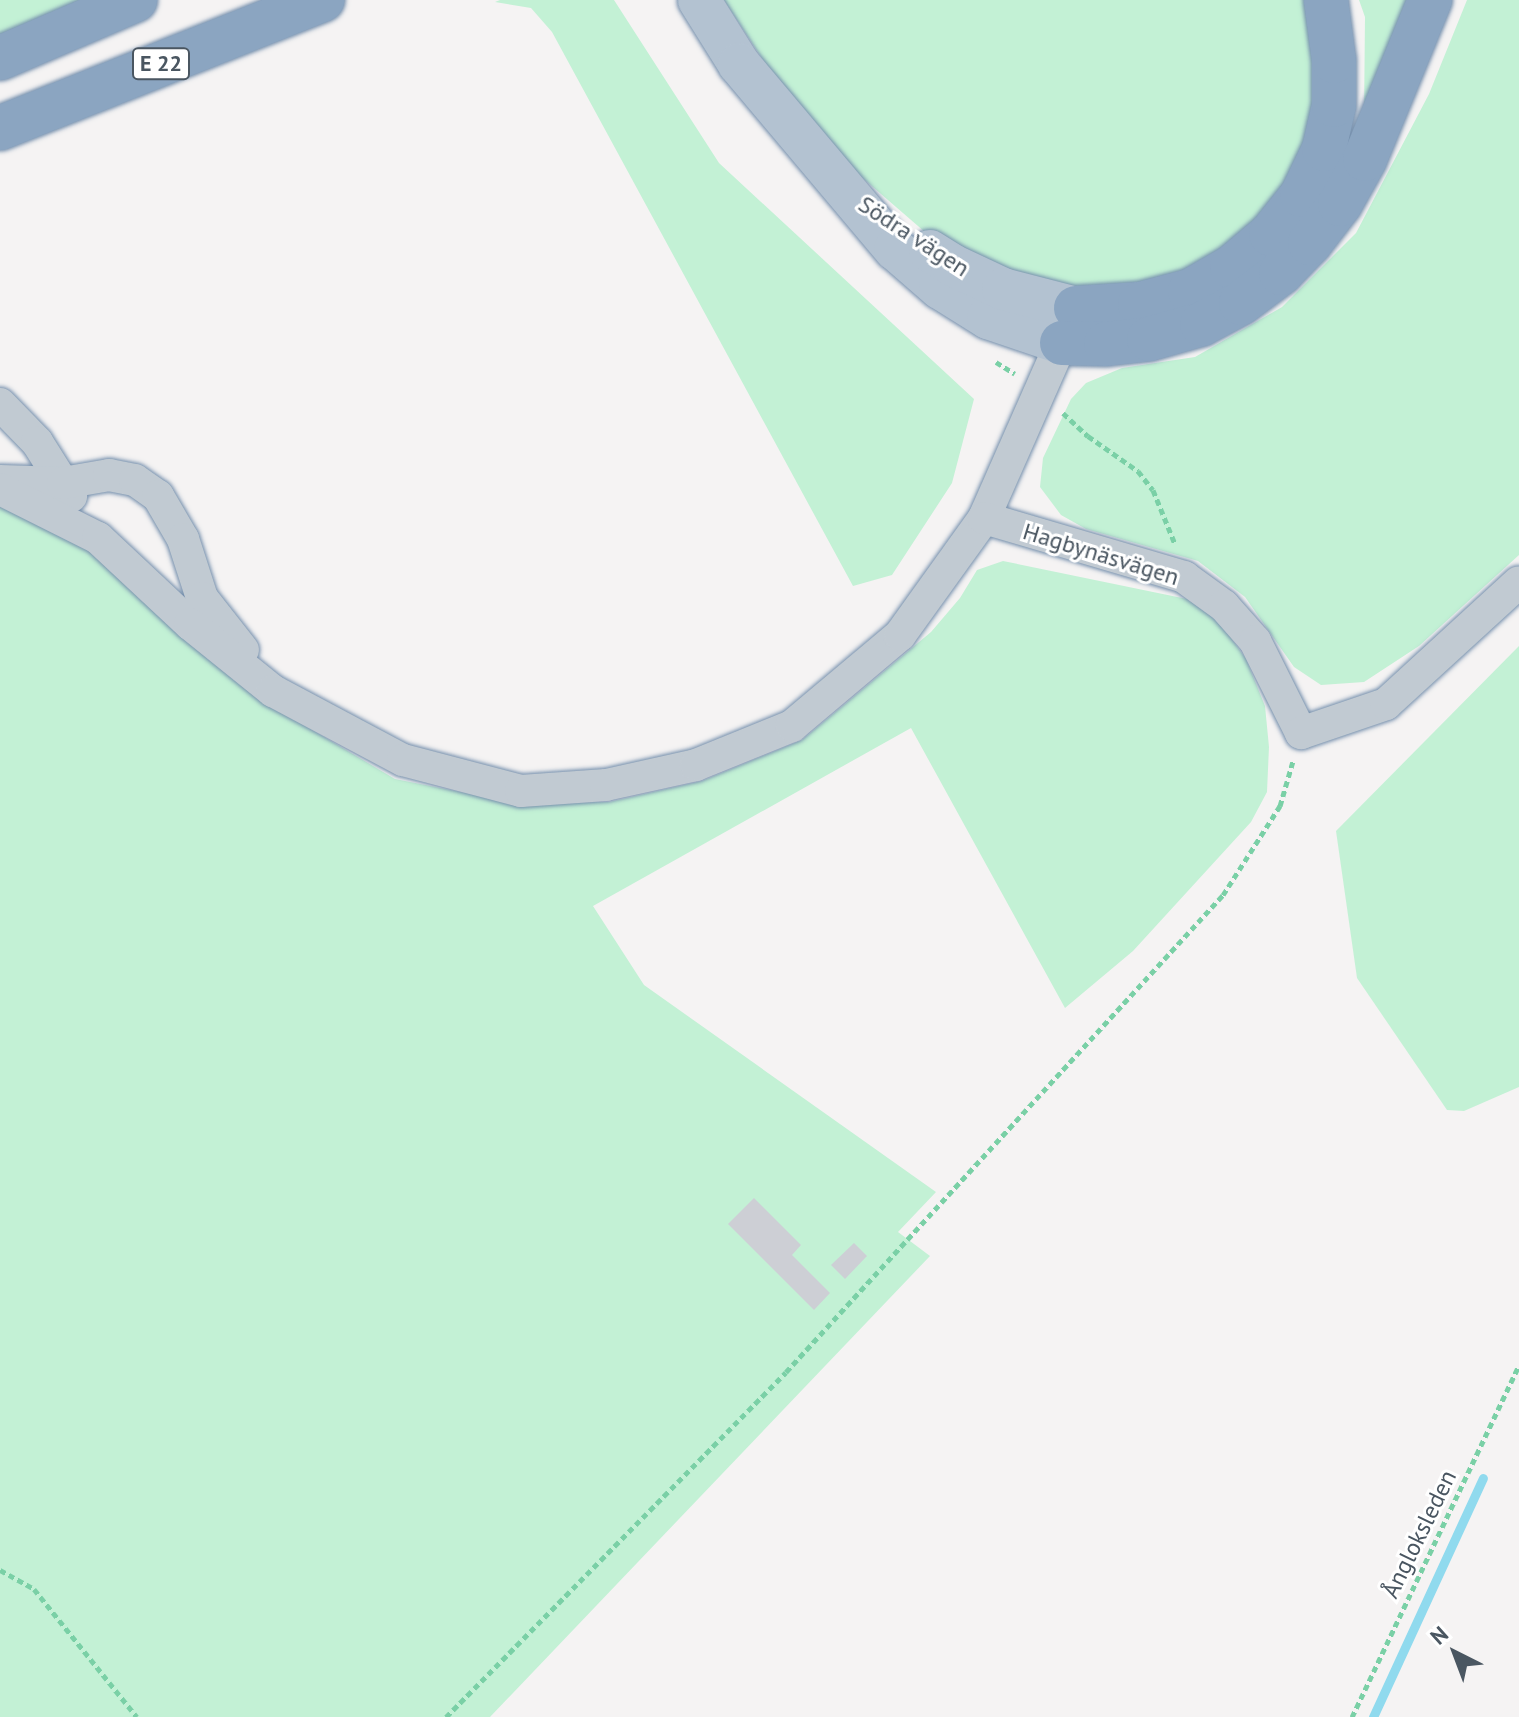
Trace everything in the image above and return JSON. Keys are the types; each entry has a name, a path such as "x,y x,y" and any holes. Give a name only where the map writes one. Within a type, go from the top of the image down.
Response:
{"highway":[{"path":"0,58 135,0"},
{"name":"E 22","path":"0,128 322,0"},
{"path":"1069,326 1190,291 1232,267 1271,234 1302,195 1324,149 1334,105 1334,61 1326,0"},
{"path":"1069,326 1106,344 1149,339 1202,324 1241,303 1281,273 1310,243 1340,204 1365,159 1430,0"}],"main road":[{"name":"Södra vägen","path":"699,0 739,64 895,249 940,288 988,318 1069,326"}],"street":[{"path":"0,404 37,442 98,538 190,624 273,691 403,760 521,791 606,785 696,765 792,726 900,635 984,518 1069,326"},
{"path":"0,481 63,483 109,475 135,480 158,496 183,539 202,598 273,691"},
{"path":"0,489 98,538"},
{"name":"Hagbynäsvägen","path":"984,518 1184,577 1224,606 1255,641 1301,733"},
{"path":"1301,733 1386,704 1519,582"}],"path":[{"path":"446,1717 786,1372 1223,895 1280,806 1301,733"},
{"name":"Ångloksleden","path":"1352,1717 1519,1366"},
{"path":"0,1570 34,1589 137,1717"}],"green space":[{"path":"0,0 83,0 0,36"},
{"path":"614,0 719,163 974,399 952,483 892,575 853,586 552,32 531,8 495,2"},
{"path":"724,0 1306,0 1318,71 1311,125 1284,189 1242,238 1193,270 1134,290 1077,292 1001,274 933,239 859,175 776,80"},
{"path":"1359,0 1408,0 1364,117 1365,17"},
{"path":"1467,0 1519,0 1519,555 1419,646 1364,682 1321,685 1294,667 1245,597 1198,561 1086,529 1061,515 1040,487 1043,458 1071,399 1086,383 1122,368 1195,357 1282,307 1356,233 1429,94"},
{"path":"0,502 92,546 265,702 395,779 516,803 609,802 702,781 802,740 931,632 960,598 977,570 1003,561 1187,599 1219,621 1246,659 1265,706 1269,747 1267,792 1251,822 1133,951 1065,1008 911,728 593,906 644,985 936,1192 898,1232 930,1256 490,1717 0,1717"},
{"path":"1519,646 1519,1087 1464,1111 1447,1110 1357,978 1336,831"}],"building":[{"path":"754,1198 801,1245 792,1255 830,1293 814,1310 728,1224"},
{"path":"854,1243 867,1256 845,1279 831,1265"}],"waterway":[{"path":"1373,1717 1483,1478"}]}
